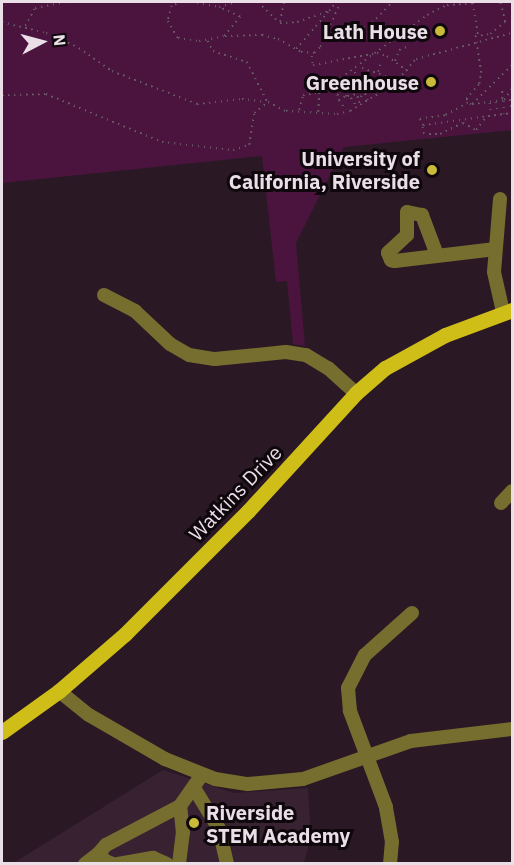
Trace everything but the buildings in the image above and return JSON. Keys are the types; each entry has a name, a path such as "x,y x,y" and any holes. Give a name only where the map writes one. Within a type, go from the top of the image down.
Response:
{"main road":[{"name":"Watkins Drive","path":"2,732 59,691 198,563 356,393 407,354 508,311"}],"street":[{"path":"500,199 494,272 508,311"},
{"path":"437,255 495,249"},
{"path":"104,295 135,310 170,344 189,355 208,359 286,352 306,355 328,368 356,393"},
{"path":"501,503 513,491"},
{"path":"390,864 392,842 386,807 348,705 349,681 364,655 412,613"},
{"path":"59,691 89,715 165,759 202,775 248,784 287,783 411,741 513,729"},
{"path":"85,864 106,845 180,806 202,775"},
{"path":"194,788 219,829 227,864"},
{"path":"179,864 183,833 180,806"},
{"path":"99,853 105,861 113,864"},
{"path":"118,864 153,858 167,864"}],"path":[{"path":"25,27 35,8 65,2"},
{"path":"182,2 172,6 168,21 178,38 208,41 224,36 262,35 278,39 295,50 315,53"},
{"path":"191,2 219,7 240,17 224,36"},
{"path":"219,7 237,2"},
{"path":"258,2 280,23"},
{"path":"280,23 284,2"},
{"path":"295,50 336,2"},
{"path":"340,2 324,39 312,56 313,64 379,54 408,72"},
{"path":"324,39 348,37 372,23 392,2"},
{"path":"299,112 303,95 319,92 360,68 427,15 461,2 473,3 481,73 479,84 468,94 469,104"},
{"path":"478,35 490,34 505,22 500,2"},
{"path":"280,23 329,11"},
{"path":"2,22 25,27 79,48 112,71 197,104 242,99 268,102 299,112 318,113 347,112 357,107 398,81 408,72 416,59 513,33"},
{"path":"208,41 213,51 247,62 268,102"},
{"path":"394,62 399,50 409,46"},
{"path":"378,74 381,62"},
{"path":"487,115 476,130 463,123 440,135 423,133 420,119 445,116 469,104 513,65"},
{"path":"360,68 398,81"},
{"path":"355,71 368,100"},
{"path":"341,79 346,96 351,98 357,107"},
{"path":"345,87 360,83"},
{"path":"331,85 347,112"},
{"path":"355,85 360,104"},
{"path":"357,89 363,88"},
{"path":"360,104 363,88"},
{"path":"423,125 512,113 509,98 513,88"},
{"path":"502,91 504,114"},
{"path":"318,113 319,92"},
{"path":"337,95 344,92"},
{"path":"2,96 46,94 162,142 233,150 249,145 254,113 268,102"},
{"path":"351,98 356,95"},
{"path":"339,100 346,96"},
{"path":"469,104 509,98"},
{"path":"496,101 498,114"},
{"path":"490,102 491,115"}],"shaded area":[{"name":"University of California, Riverside","path":"2,2 512,2 512,130 344,147 296,243 305,346 293,344 287,281 276,282 262,156 2,183"},
{"name":"Riverside STEM Academy","path":"163,770 234,793 308,788 311,836 304,863 12,864"}],"place":[{"name":"Lath House","path":"440,31"},
{"name":"Greenhouse","path":"431,82"},
{"name":"University of California, Riverside","path":"432,170"},
{"name":"Riverside STEM Academy","path":"194,823"}]}
